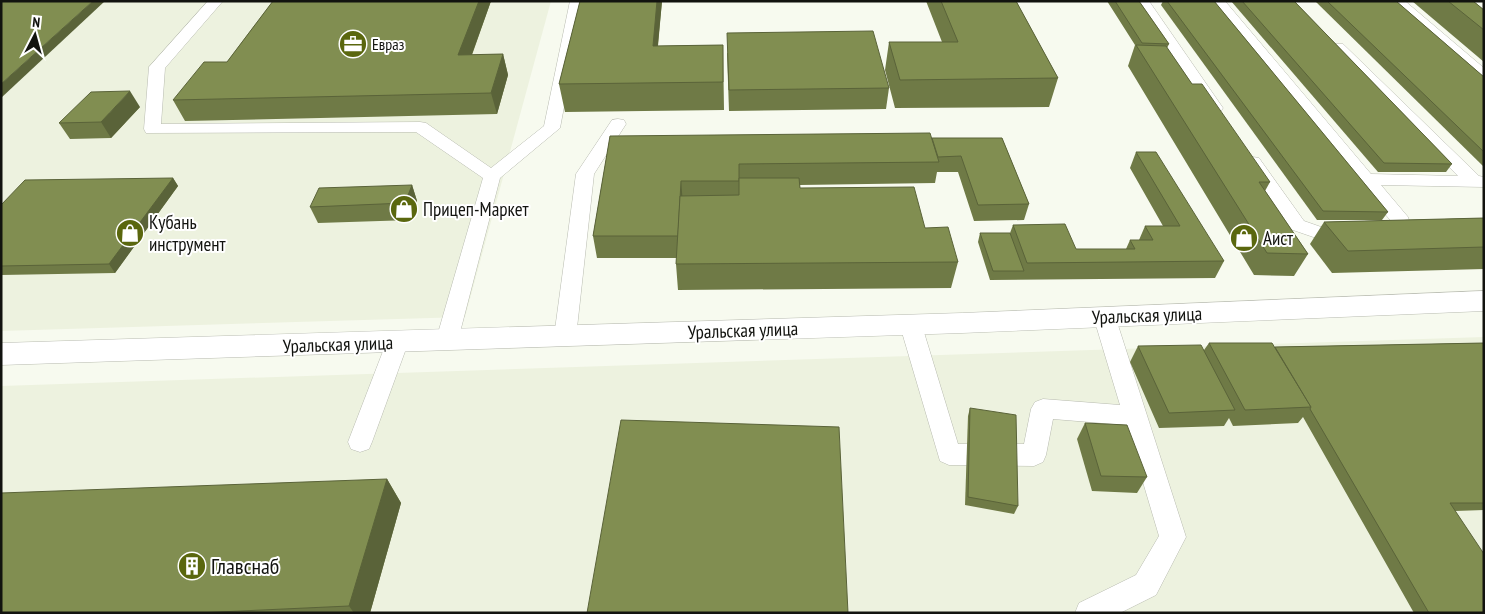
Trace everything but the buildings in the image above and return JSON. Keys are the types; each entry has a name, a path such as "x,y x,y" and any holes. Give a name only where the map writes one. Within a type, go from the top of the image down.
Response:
{"main road":[{"name":"Уральская улица","path":"1,360 396,346 565,336 962,323 1484,302"},
{"name":"Уральская улица","path":"1,354 447,343 1484,310"}],"lane":[{"path":"216,1 157,67 152,129 420,127 492,176"},
{"path":"447,343 492,176 552,128 577,1"},
{"path":"1142,1 1225,121"},
{"path":"1209,1 1218,1 1364,179 1401,221 1403,233 1376,233"},
{"path":"1398,1 1484,76"},
{"path":"1327,36 1478,181"},
{"path":"565,336 585,174 618,124"},
{"path":"1241,145 1296,225 1322,234 1358,234"},
{"path":"1364,179 1478,181"},
{"path":"1089,613 1146,585 1173,537 1106,322"},
{"path":"912,329 949,454 1034,455 1043,409 1136,416"},
{"path":"360,442 396,346"}],"shaded area":[{"path":"1,1 551,1 465,317 1,331"},
{"path":"1484,337 1484,613 1,613 1,386"}],"place":[{"name":"Евраз","path":"353,44"},
{"name":"Прицеп-Маркет","path":"404,209"},
{"name":"Кубань инструмент","path":"130,233"},
{"name":"Аист","path":"1244,238"},
{"name":"Главснаб","path":"192,566"}]}
